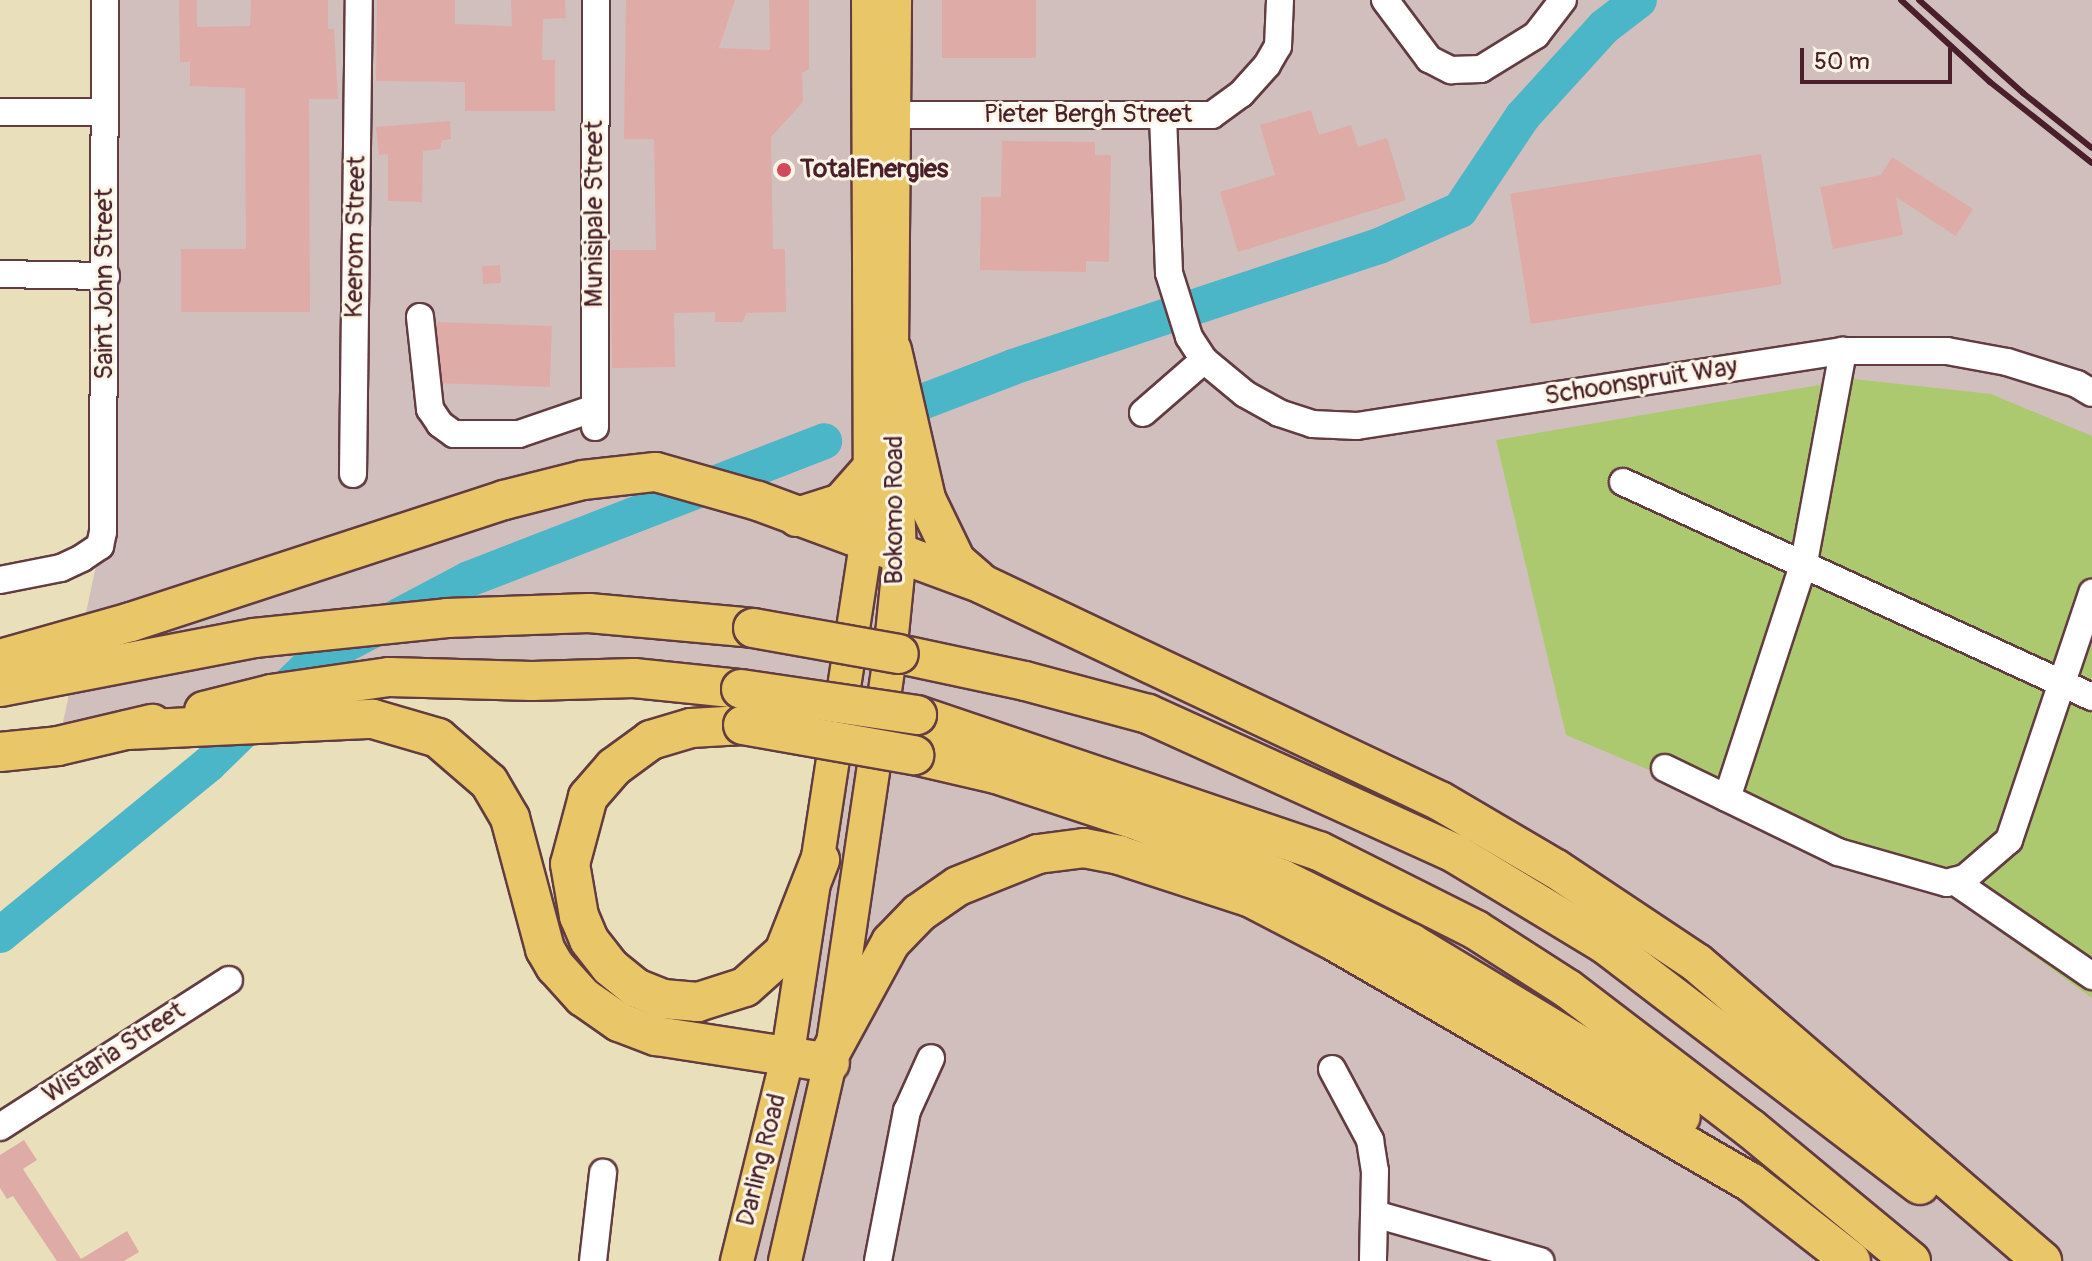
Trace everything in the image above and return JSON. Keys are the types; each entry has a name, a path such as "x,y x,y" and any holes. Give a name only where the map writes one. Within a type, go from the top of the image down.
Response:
{"highway":[{"path":"892,350 926,499 956,561 982,584"},
{"path":"797,517 841,503 871,469"},
{"path":"0,659 131,622 504,500 583,480 656,472 758,501 982,584 1440,801 1556,869 1697,963 2042,1261"},
{"path":"0,687 254,638 447,618 589,613 753,628 899,654 1025,681 1148,714 1456,854 1606,945 2016,1261"},
{"path":"0,752 58,746 271,694 389,677 532,681 634,678 914,755 996,774 1141,822 1282,879 1411,943 1601,1058 1691,1124 1750,1182 1851,1261"},
{"path":"820,860 784,952 745,987 698,1002 663,999 636,988 610,967 589,940 579,916 570,864 588,797 614,767 651,740 742,707 917,715 1319,851 1476,930 1568,989 1750,1128 1911,1261"},
{"path":"127,730 373,719 438,738 489,782 510,818 545,949 555,966 583,997 619,1022 656,1036 787,1059 831,1056 881,957 919,913 958,886 1006,864 1038,854 1084,848 1119,855 1251,898 1457,1009 1750,1182"}],"main road":[{"name":"Bokomo Road","path":"831,1056 889,664 884,548 892,350 882,115 868,0"},
{"name":"Bokomo Road","path":"787,1059 820,860 884,548 871,469 882,115 895,0"},
{"name":"Darling Road","path":"785,1261 831,1056"},
{"name":"Darling Road","path":"737,1261 787,1059"}],"street":[{"name":"Saint John Street","path":"0,580 61,568 100,546 105,512 105,0"},
{"name":"Keerom Street","path":"353,474 359,0"},
{"name":"Munisipale Street","path":"420,317 430,409 440,424 454,434 519,434 595,418 596,0"},
{"name":"Pieter Bergh Street","path":"882,115 1212,115 1241,94 1273,56 1281,27 1280,0"},
{"path":"1385,0 1429,59 1451,70 1481,69 1525,42 1536,35 1563,0"},
{"path":"0,112 103,112"},
{"name":"Schoonspruit Way","path":"1163,116 1169,273 1189,337 1204,360 1245,394 1279,413 1312,424 1357,426 1843,351 1947,351 2007,362 2077,384 2092,393"},
{"path":"0,274 106,276"},
{"path":"1727,798 1804,562 1843,351"},
{"path":"1143,413 1204,360"},
{"path":"1623,482 1804,562 2092,697"},
{"path":"1665,768 1838,852 1947,883 1965,878 2009,840 2092,593"},
{"path":"1954,881 2092,976"},
{"name":"Wistaria Street","path":"0,1127 229,980"},
{"path":"878,1261 907,1111 931,1058"},
{"path":"1332,1069 1370,1140 1375,1171 1373,1261"},
{"path":"593,1261 603,1173"},
{"path":"1375,1214 1540,1261"}],"shaded area":[{"path":"105,0 2092,0 2092,1261 737,1261 842,709 389,677 58,746 103,532"}],"green space":[{"path":"1854,379 1991,394 2092,436 2092,998 1953,898 1566,735 1496,440"}],"building":[{"path":"179,0 197,0 197,27 250,26 251,0 328,0 328,29 334,29 338,99 309,99 310,312 181,312 181,249 246,249 245,88 190,86 190,62 180,62"},
{"path":"377,0 455,0 455,24 512,26 511,0 565,0 566,18 543,19 542,60 555,60 555,111 465,111 465,82 376,81"},
{"path":"626,0 735,0 719,48 770,50 769,0 809,0 809,69 802,73 803,102 771,137 773,249 785,249 786,312 746,313 743,322 715,322 715,312 674,313 675,367 612,368 611,250 656,250 654,139 624,139"},
{"path":"942,0 1036,0 1036,58 942,58"},
{"path":"1311,110 1319,135 1351,125 1358,147 1387,138 1406,200 1238,252 1220,192 1275,175 1260,125"},
{"path":"450,121 451,139 442,140 440,149 423,151 422,202 388,201 388,154 379,155 376,127"},
{"path":"1002,141 1095,142 1095,155 1111,155 1109,262 1086,261 1086,272 980,270 981,197 1001,197"},
{"path":"1761,154 1782,284 1531,324 1510,194"},
{"path":"1892,157 1973,209 1956,236 1896,197 1903,235 1833,249 1820,187 1881,175"},
{"path":"500,265 501,283 483,284 482,266"},
{"path":"437,322 552,326 550,387 435,383"},
{"path":"24,1140 37,1160 23,1169 81,1259 127,1231 139,1252 124,1261 57,1261 13,1196 7,1199 0,1188 0,1155"}],"waterway":[{"path":"922,402 1013,367 1379,246 1460,210 1523,116 1604,27 1639,0"},
{"path":"0,935 209,764 314,661 469,579 824,441"}],"railway":[{"path":"1901,0 1990,82 2092,163"},
{"path":"1919,0 2023,93 2092,148"}],"place":[{"name":"TotalEnergies","path":"784,170"}]}
